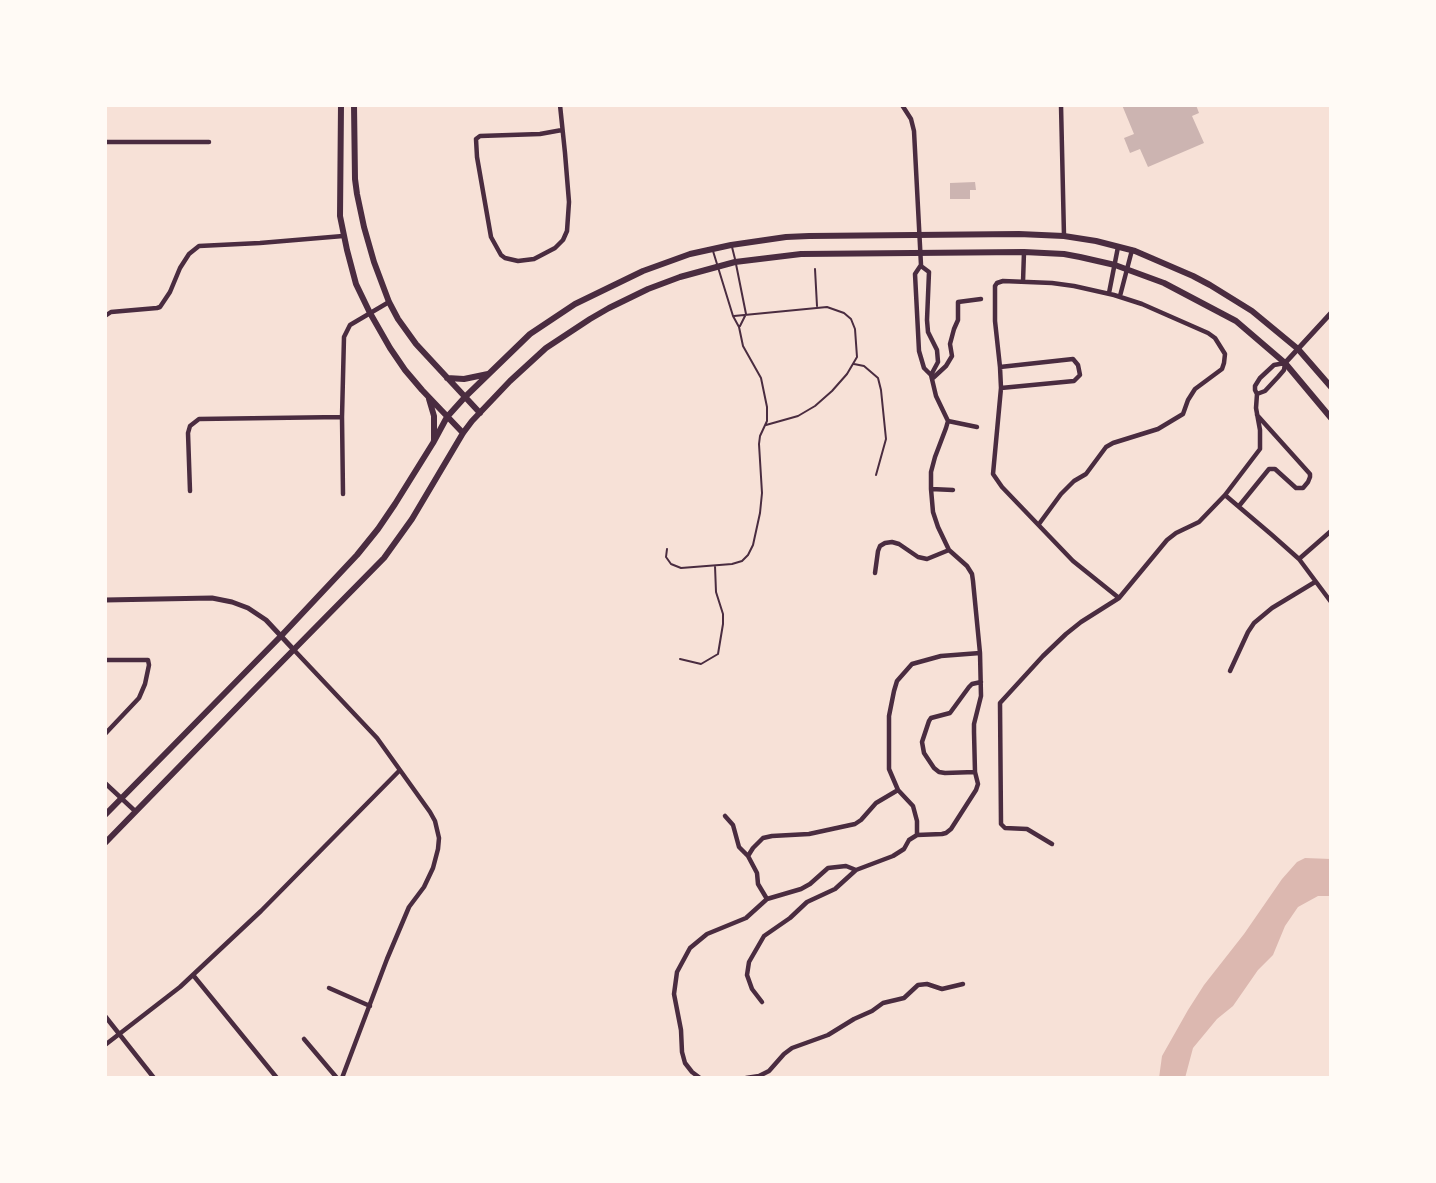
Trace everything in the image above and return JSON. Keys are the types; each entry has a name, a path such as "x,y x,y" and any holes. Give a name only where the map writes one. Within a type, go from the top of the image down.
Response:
{"main road":[{"path":"341,105 340,216 356,284 370,313 405,370 463,433"},
{"path":"355,105 357,194 367,239 389,302 413,340 480,413"},
{"path":"105,815 281,636 364,547 389,513 447,417 530,334 575,304 643,271 690,254 786,237 920,234 1019,233 1064,236 1118,247 1194,275 1252,311 1298,349 1331,387"},
{"path":"105,843 390,551 463,433 510,381 546,348 590,319 648,289 717,266 801,254 1064,254 1115,265 1164,283 1236,321 1285,363 1331,418"},
{"path":"447,378 464,379 490,374"},
{"path":"428,397 434,415 433,443"}],"street":[{"path":"560,105 569,202 567,231 555,248 534,259 518,261 501,256 491,237 476,139 480,136 529,135 562,130"},
{"path":"762,1002 752,989 747,975 749,962 764,936 807,902 835,889 856,870 894,856 917,835 942,835 951,829 976,790 974,723 981,696 981,653 977,615 972,574 949,550 933,512 932,472 947,421 936,397 932,377 924,368 919,351 915,274 921,266 921,252 914,131 911,119 902,105"},
{"path":"1061,105 1064,236"},
{"path":"105,142 209,142"},
{"path":"105,316 111,312 160,307 169,295 189,254 199,246 343,236"},
{"path":"1110,293 1118,247"},
{"path":"1120,296 1132,250"},
{"path":"1023,282 1024,252"},
{"path":"921,266 929,272 928,332 937,350 938,362 932,377"},
{"path":"1039,524 1061,494 1086,474 1106,447 1158,429 1183,414 1195,389 1222,369 1226,358 1222,347 1208,333 1110,293 1074,286 1023,282 999,282 995,286 1001,388 993,474 1002,487 1073,561 1119,597"},
{"path":"932,377 946,366 952,356 950,344 958,320 958,302 981,299"},
{"path":"343,494 344,337 350,325 389,302"},
{"path":"1257,394 1265,391 1278,377 1284,370 1285,363 1331,313"},
{"path":"1000,366 1073,359 1078,365 1080,375 1074,381 1001,388"},
{"path":"1052,844 1027,830 1005,828 1001,824 1000,703 1066,634 1119,597 1167,540 1199,522 1225,495 1260,449 1255,386 1274,365 1285,363"},
{"path":"1239,506 1269,470 1275,469 1296,488 1303,488 1310,477 1257,415"},
{"path":"190,491 188,433 190,426 199,419 342,418"},
{"path":"947,421 976,427"},
{"path":"931,489 953,490"},
{"path":"1225,495 1299,559 1331,602"},
{"path":"1299,559 1331,531"},
{"path":"875,573 878,551 885,543 899,544 918,557 927,559 949,550"},
{"path":"1230,671 1254,623 1272,608 1315,582"},
{"path":"105,600 225,600 256,613 271,624 377,738 435,821 439,838 433,868 409,907 340,1078 304,1040"},
{"path":"917,835 913,806 898,790 889,769 888,716 898,681 912,664 941,656 981,653"},
{"path":"105,660 148,660 149,665 139,698 105,734"},
{"path":"975,772 939,772 924,753 922,742 932,718 950,713 972,684 981,682"},
{"path":"105,1045 193,975 261,911 400,770"},
{"path":"105,783 135,811"},
{"path":"748,856 764,838 809,834 855,824 876,803 898,790"},
{"path":"725,816 733,825 739,847 748,856 757,873 758,884 767,899"},
{"path":"700,1078 685,1063 681,1052 681,1030 674,994 677,972 690,948 708,934 746,918 767,899 810,884 828,868 846,866 856,870"},
{"path":"193,975 277,1078"},
{"path":"746,1078 769,1071 792,1048 834,1032 883,1003 904,998 918,985 927,984 942,989 963,984"},
{"path":"329,988 370,1006"},
{"path":"105,1016 154,1078"}],"lane":[{"path":"731,245 746,314 739,327"},
{"path":"667,549 666,557 671,564 681,568 742,561 753,545 761,503 760,436 765,425 767,407 761,378 743,346 712,248"},
{"path":"815,269 818,307"},
{"path":"733,316 827,307 844,313 851,319 855,329 857,357 831,391 815,406 798,416 765,425"},
{"path":"853,364 864,366 878,378 881,390 886,439 876,475"},
{"path":"680,659 701,664 718,654 723,614 716,592 715,565"}],"shaded area":[{"path":"1305,858 1331,859 1331,896 1318,896 1298,907 1285,926 1273,955 1258,970 1233,1006 1217,1019 1193,1048 1185,1078 1159,1078 1162,1056 1204,985 1282,879 1297,862"}],"building":[{"path":"1122,105 1196,105 1199,113 1192,116 1204,143 1148,167 1140,149 1130,153 1124,138 1134,134"},
{"path":"975,182 976,190 970,190 970,199 950,199 950,183"}]}
